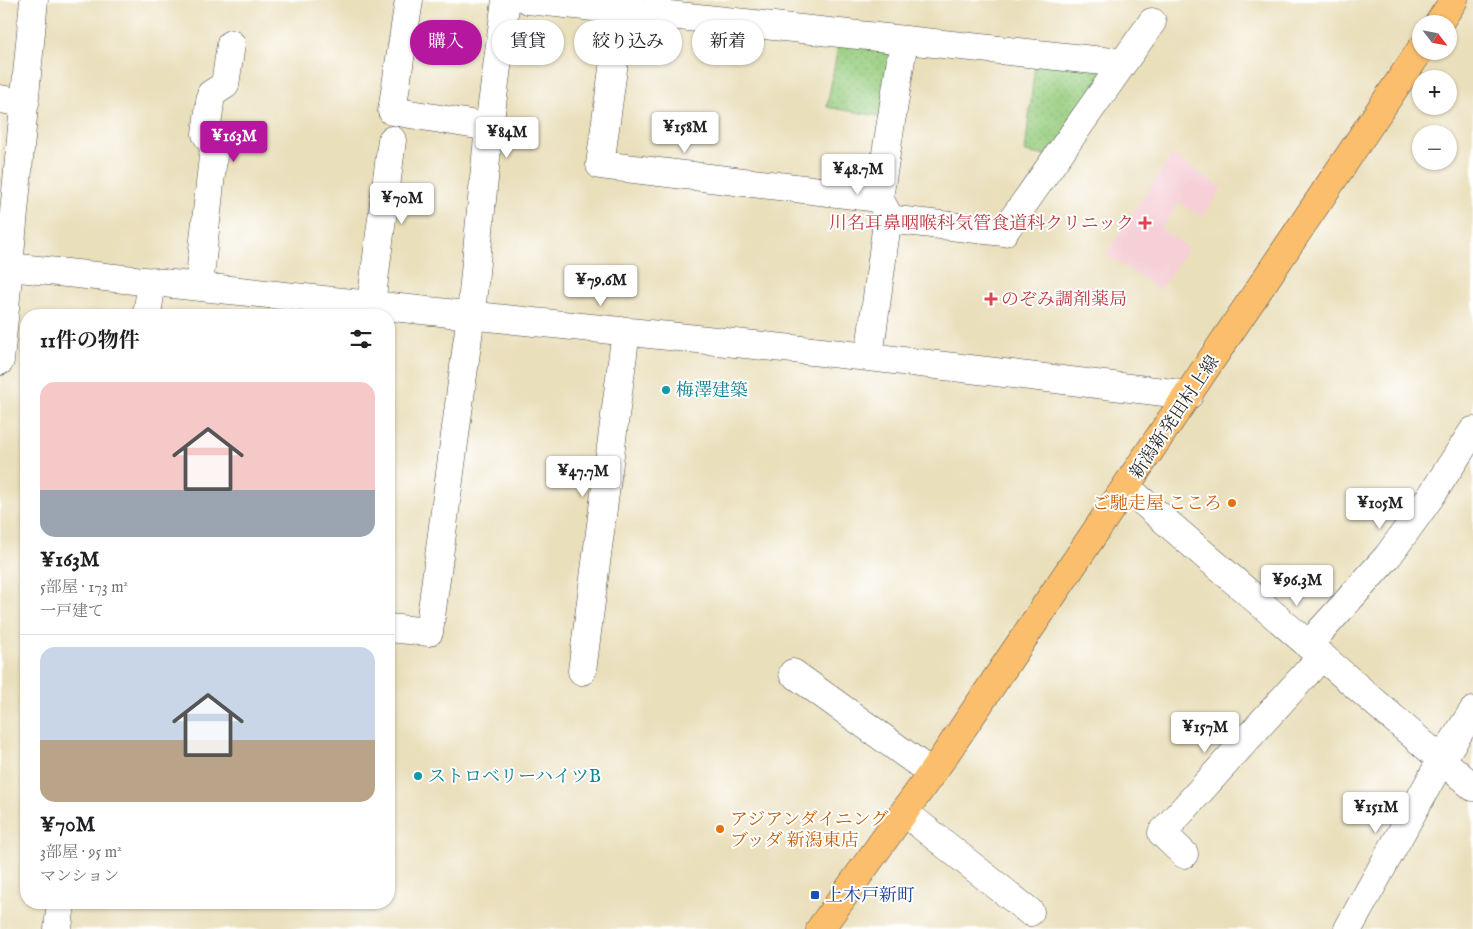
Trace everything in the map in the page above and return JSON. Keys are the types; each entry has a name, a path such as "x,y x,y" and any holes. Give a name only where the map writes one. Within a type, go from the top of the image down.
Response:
{"main road":[{"path":"1444,15 1454,0"},
{"name":"新潟新発田村上線","path":"820,929 932,773 1414,60"}],"street":[{"path":"0,361 12,101 34,0"},
{"path":"409,0 392,111 489,127"},
{"path":"395,629 428,632 471,314 489,127 506,0"},
{"path":"528,0 1122,63"},
{"path":"620,10 600,165 883,209 1004,232 1152,22"},
{"path":"868,357 883,209 904,40"},
{"path":"199,286 214,147 206,134 210,94 225,85 231,44"},
{"path":"371,304 392,140"},
{"path":"4,266 199,286 309,306 371,304 471,314 868,357 1189,395"},
{"path":"148,309 152,282"},
{"path":"582,671 626,331"},
{"path":"1184,854 1162,833 1315,651 1388,556 1431,496 1473,430"},
{"path":"1126,487 1473,787"},
{"path":"793,673 932,773"},
{"path":"1348,929 1442,759 1473,711"},
{"path":"904,812 1030,912"},
{"path":"58,929 60,909"}],"shaded area":[{"name":"川名耳鼻咽喉科気管食道科クリニック","path":"1172,154 1222,188 1202,217 1179,202 1161,229 1188,248 1160,290 1106,254"}],"green space":[{"path":"840,35 901,42 889,118 827,107"},
{"path":"1036,56 1118,65 1054,157 1025,152"}],"place":[{"name":"川名耳鼻咽喉科気管食道科クリニック","path":"1145,223"},
{"name":"のぞみ調剤薬局","path":"991,299"},
{"name":"梅澤建築","path":"666,390"},
{"name":"ご馳走屋 こころ","path":"1232,503"},
{"name":"ストロベリーハイツB","path":"418,776"},
{"name":"アジアンダイニング ブッダ 新潟東店","path":"720,829"},
{"name":"上木戸新町","path":"815,895"}]}
